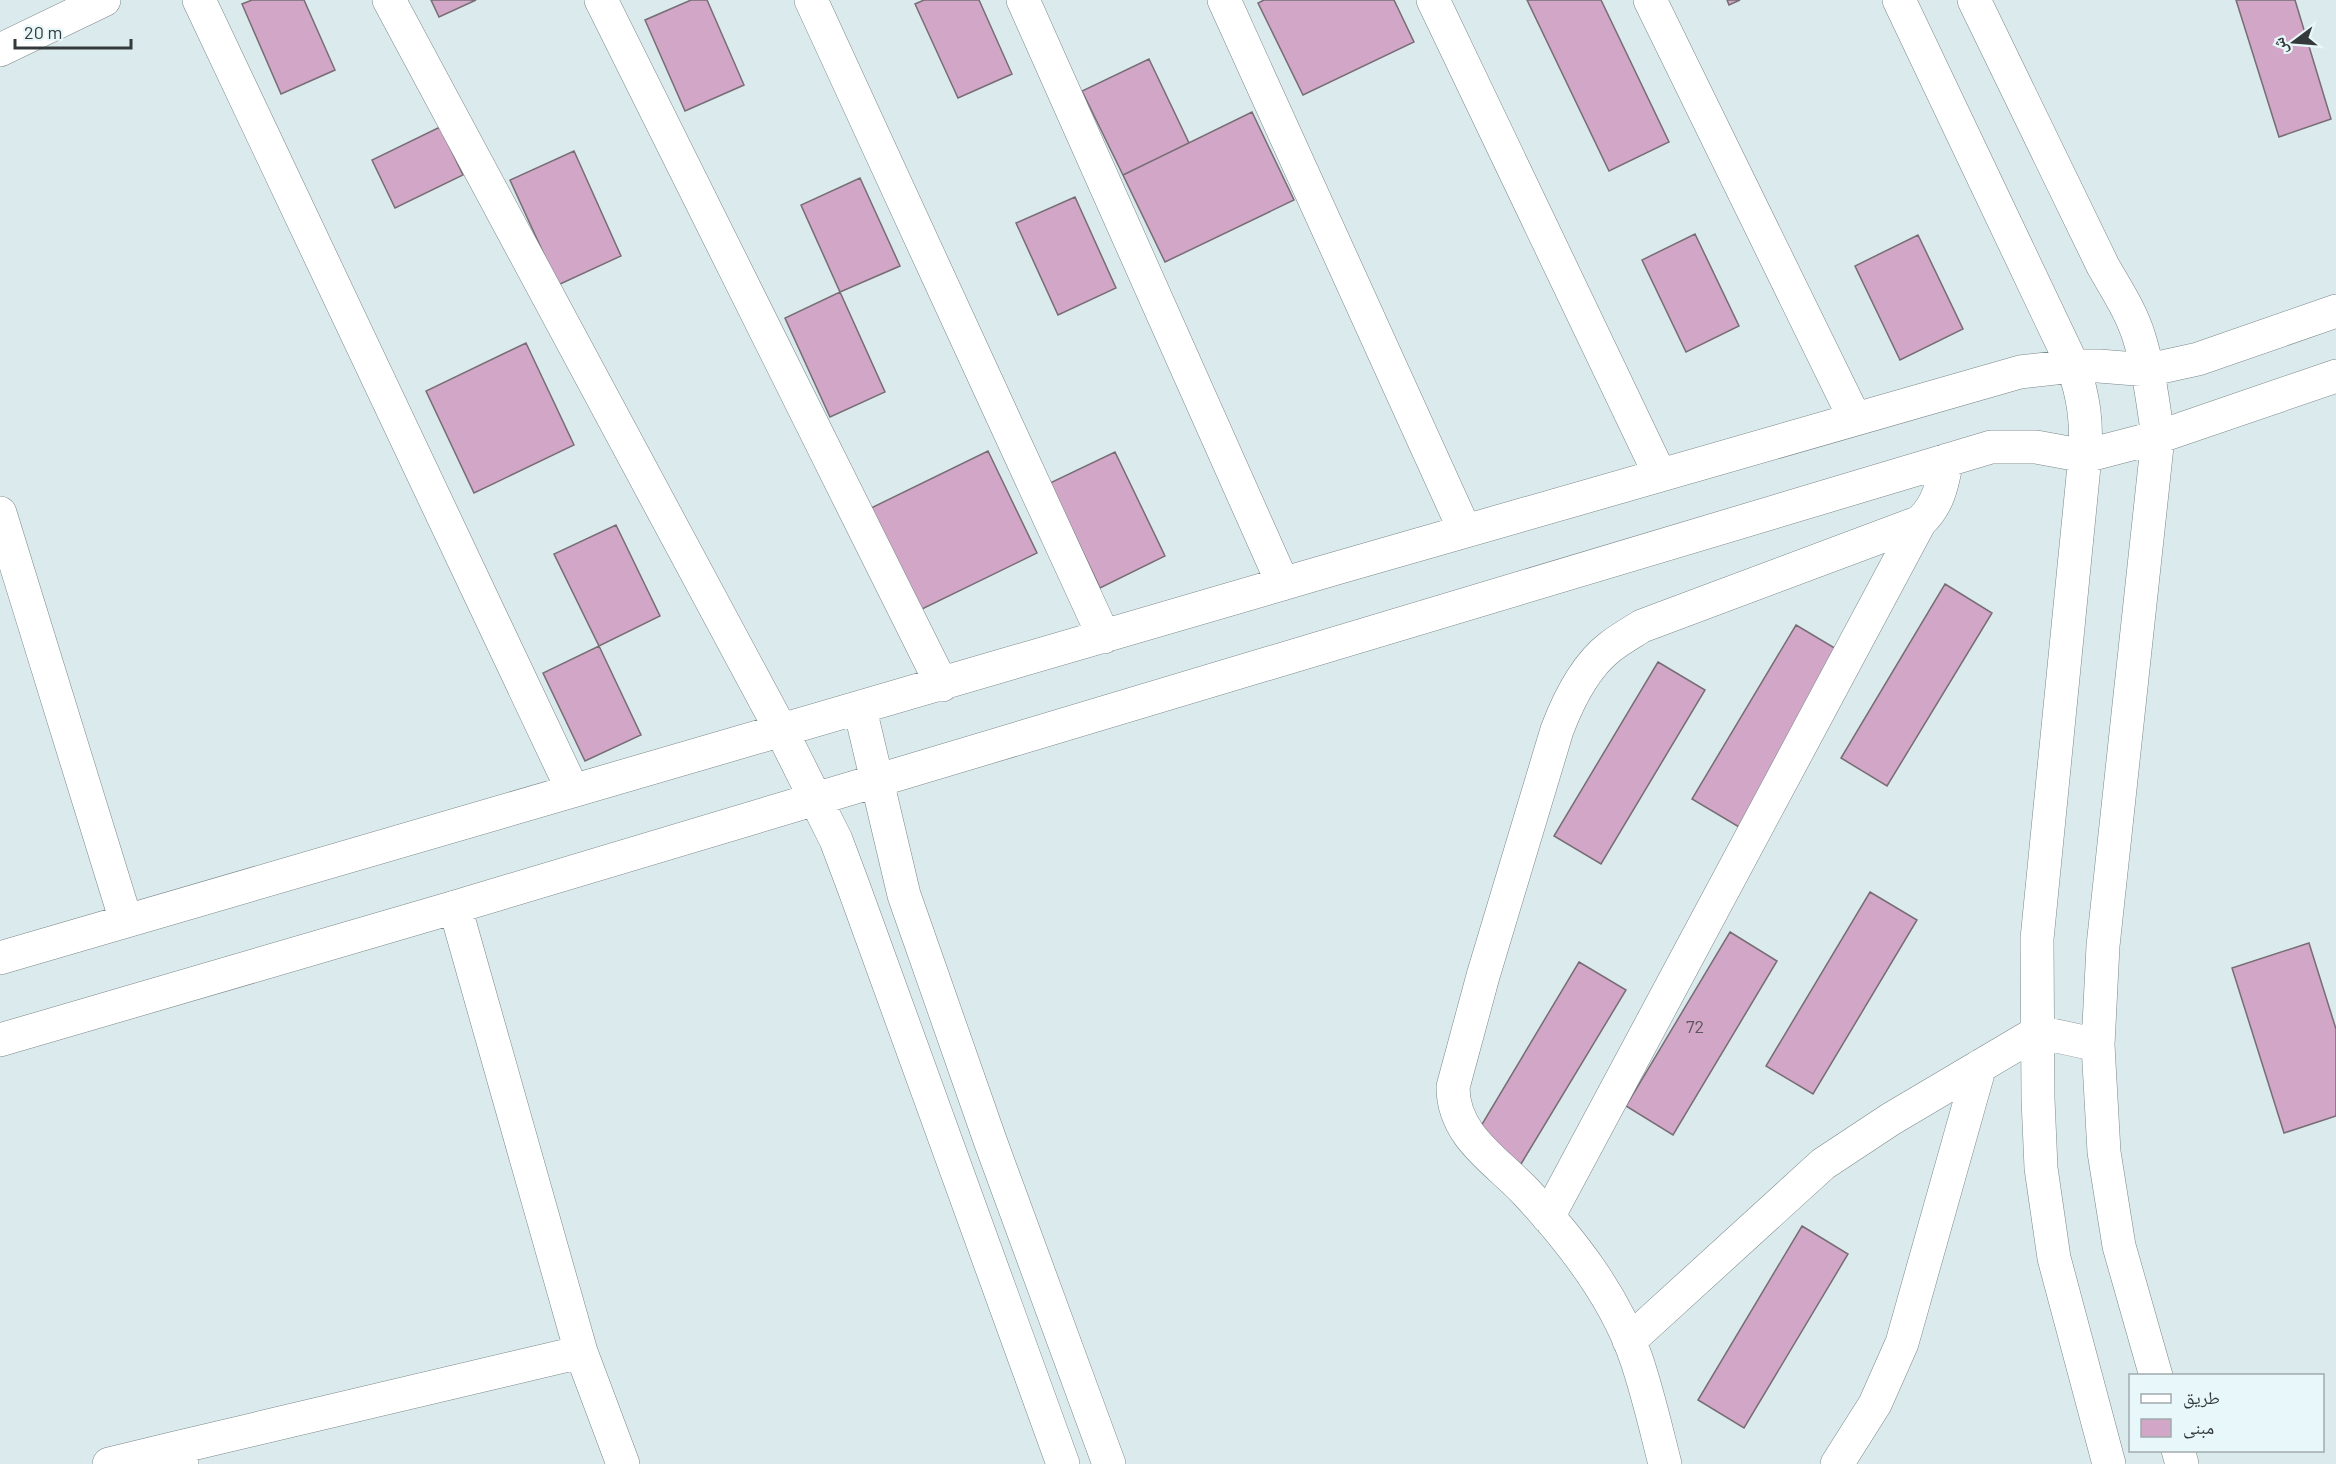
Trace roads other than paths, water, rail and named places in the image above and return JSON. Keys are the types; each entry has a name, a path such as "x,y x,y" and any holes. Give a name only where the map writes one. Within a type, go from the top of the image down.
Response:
{"street":[{"path":"0,50 104,0"},
{"path":"199,0 573,790"},
{"path":"389,0 816,799 854,888 1063,1464"},
{"path":"601,0 942,685"},
{"path":"811,0 1104,637"},
{"path":"1023,0 1283,584"},
{"path":"1224,0 1465,531"},
{"path":"1433,0 1660,475"},
{"path":"1650,0 1855,419"},
{"path":"1899,0 2073,366 2083,395 2087,426 2085,456 2037,939 2041,1168 2054,1258 2109,1464"},
{"path":"1974,0 2103,266 2123,299 2138,335 2148,370 2158,437 2103,946 2098,1045 2104,1152 2119,1246 2155,1374"},
{"path":"0,958 1465,531 2020,372 2073,366 2148,370 2198,359 2336,310"},
{"path":"0,1040 455,907 1990,447 2011,445 2036,447 2085,456 2158,437 2336,376"},
{"path":"1548,1217 1920,522 1929,514 1941,493 1947,460"},
{"path":"0,513 126,921"},
{"path":"1665,1464 1636,1358 1611,1301 1548,1217 1464,1130 1456,1110 1453,1087 1483,976 1566,706 1592,666 1609,647 1642,626 1920,522"},
{"path":"860,709 904,895 987,1132 1109,1464"},
{"path":"455,907 581,1352 623,1464"},
{"path":"1629,1341 1823,1164 1891,1119 2038,1032 2098,1045"},
{"path":"1837,1464 1875,1404 1902,1343 1980,1066"},
{"path":"109,1464 178,1456 581,1352"}]}
